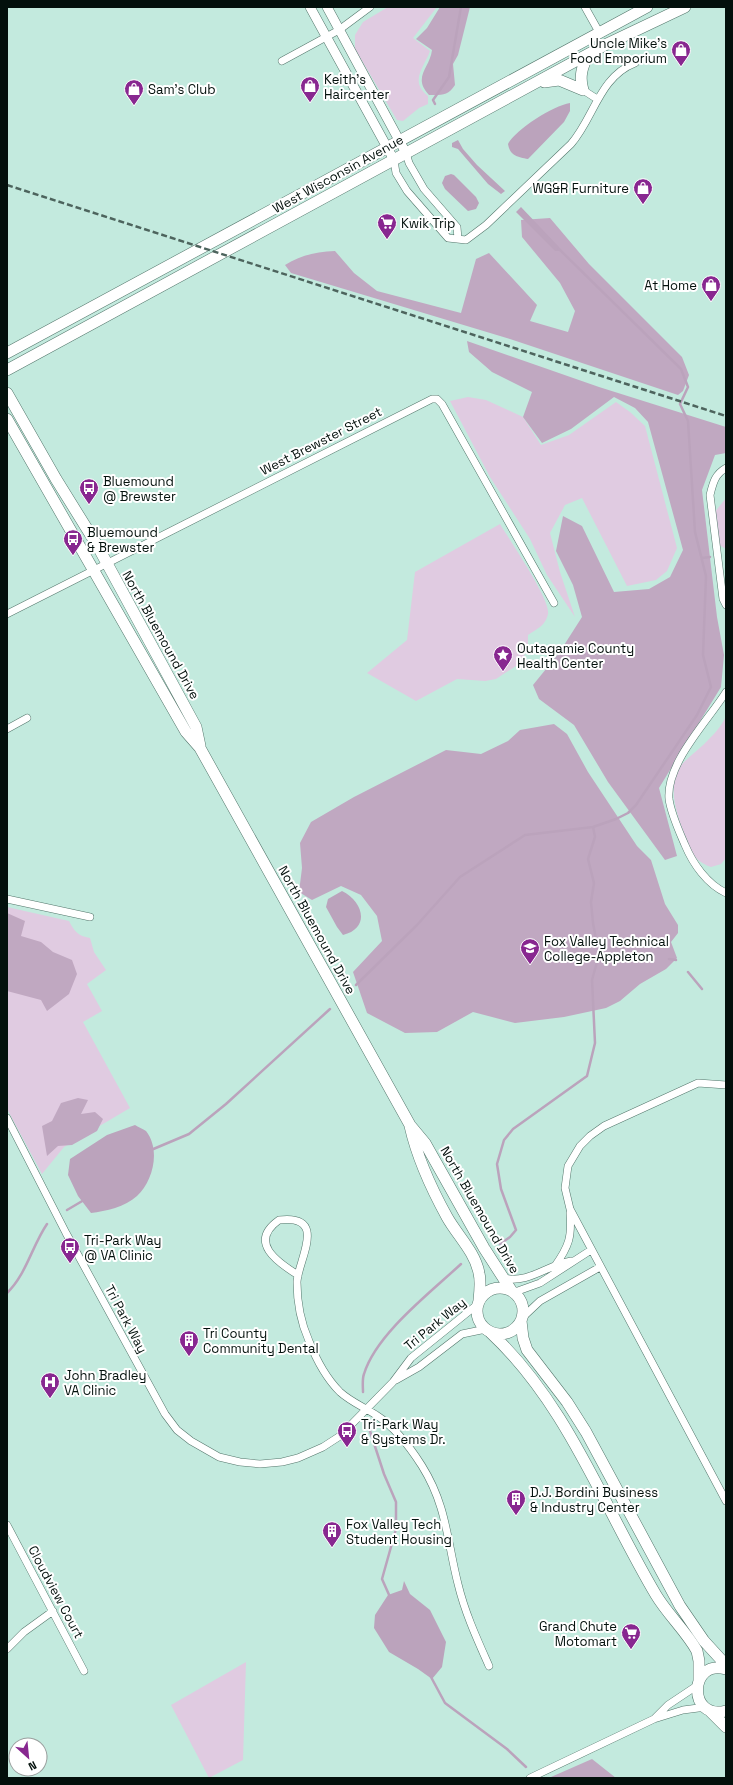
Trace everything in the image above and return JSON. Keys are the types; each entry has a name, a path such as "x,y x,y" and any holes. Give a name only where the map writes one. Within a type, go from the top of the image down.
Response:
{"main road":[{"name":"West Wisconsin Avenue","path":"7,353 647,7"},
{"name":"West Wisconsin Avenue","path":"7,370 526,88 588,55 685,7"},
{"path":"583,90 580,82 581,70 588,55"},
{"path":"526,88 547,81 559,80 583,90"},
{"name":"North Bluemound Drive","path":"7,393 106,563 196,727 200,748"},
{"name":"North Bluemound Drive","path":"7,419 186,732 200,748 410,1125 425,1143 502,1278 513,1291"},
{"name":"North Bluemound Drive","path":"410,1125 415,1148 438,1200 447,1218 476,1262 480,1278 478,1302"},
{"path":"726,1665 704,1641 680,1606 586,1432 567,1402 527,1350 523,1338 522,1303 513,1291 502,1287 493,1288 485,1293 478,1302 478,1318 510,1351 533,1378 564,1424 656,1594 695,1648 700,1661 698,1697 726,1727"},
{"path":"488,1330 499,1334 508,1333 516,1328 522,1319"},
{"path":"698,1683 704,1674 711,1669 726,1669"},
{"path":"708,1708 718,1712 726,1710"}],"street":[{"path":"310,7 388,147 394,160 396,173 420,207 448,238 466,240 481,229 558,157 579,133 597,99 614,76 626,66 634,63"},
{"path":"327,7 400,140 409,163 424,189 457,226 458,239"},
{"path":"282,61 339,30 370,7"},
{"path":"585,7 599,32"},
{"path":"583,90 597,99"},
{"name":"West Brewster Street","path":"7,614 426,402 437,399 445,410 554,603"},
{"path":"726,468 718,474 714,480 710,495 723,599 726,605"},
{"path":"726,692 680,760 673,773 669,792 671,808 690,855 707,879 726,894"},
{"path":"7,729 27,718"},
{"path":"7,899 90,917"},
{"path":"555,1266 566,1251 570,1239 570,1209 566,1188 568,1166 580,1146 590,1136 609,1124 698,1083 726,1085"},
{"name":"Tri Park Way","path":"7,1118 66,1233 150,1390 170,1422 186,1438 210,1453 227,1459 252,1464 282,1462 306,1455 324,1447 340,1436 366,1410 393,1382 411,1358 478,1302"},
{"path":"570,1209 600,1268 726,1501"},
{"path":"298,1275 279,1262 268,1249 266,1242 268,1231 279,1220 296,1220 305,1228 307,1232 308,1238 298,1275 300,1309 307,1337 317,1359 340,1392 377,1416 401,1437 430,1479 444,1514 465,1609 489,1666"},
{"path":"513,1291 540,1283 591,1250"},
{"path":"502,1278 513,1280 528,1278 555,1266 571,1262"},
{"path":"522,1319 540,1301 600,1268"},
{"name":"Tri Park Way","path":"393,1382 419,1367 462,1334 488,1330"},
{"name":"Cloudview Court","path":"7,1525 84,1671"},
{"path":"7,1649 28,1628 53,1611"},
{"path":"654,1719 668,1705 698,1683"},
{"path":"530,1778 654,1719 683,1710 708,1708"}],"shaded area":[{"path":"388,7 437,7 413,38 430,51 419,80 419,85 428,96 428,104 419,108 403,121 397,120 355,49 355,35 363,22"},
{"path":"440,7 470,7 458,55 453,64 455,85 447,93 429,95 424,89 422,78 432,50 416,39 427,28"},
{"path":"570,103 570,111 564,122 528,159 518,157 511,151 508,144 512,138 527,125 545,113"},
{"path":"458,140 463,149 477,165 505,191 501,194 488,184 458,149 452,147 452,143"},
{"path":"451,174 454,175 476,197 479,203 476,209 468,211 445,189 442,183 445,176"},
{"path":"521,207 559,247 561,251 555,251 516,212"},
{"path":"550,218 589,264 682,357 689,375 683,391 678,395 510,339 291,273 285,265 309,255 335,251 354,273 377,291 461,313 476,259 489,253 537,305 530,321 568,332 575,311 560,283 522,237 521,220"},
{"path":"467,341 599,387 726,427 726,453 715,455 702,490 717,617 724,655 721,687 659,788 677,856 665,860 608,782 574,725 539,699 533,685 559,653 582,617 573,585 556,551 563,516 582,526 614,592 649,589 670,577 683,550 648,422 635,408 614,397 571,429 542,443 523,417 532,392 492,372 469,352"},
{"path":"468,397 486,400 523,417 541,445 569,435 616,402 630,412 645,426 677,548 667,571 656,580 627,586 582,498 565,505 550,533 560,572 575,617 547,575 530,539 490,477 450,401"},
{"path":"726,498 726,549 719,545 714,513"},
{"path":"500,524 537,583 547,607 548,614 541,626 528,635 528,649 519,664 496,679 485,681 457,679 416,701 367,673 407,640 415,572"},
{"path":"726,716 726,858 721,864 711,867 696,858 691,850 678,816 674,798 674,788 675,779 683,763 715,733"},
{"path":"554,724 567,734 588,772 637,846 651,860 665,904 678,925 678,933 671,942 677,958 666,969 640,984 620,1001 606,1008 564,1017 515,1023 473,1012 437,1032 405,1033 367,1013 353,972 382,941 377,916 361,895 341,886 312,900 299,892 302,868 300,843 311,822 354,797 446,750 481,754 508,741 520,730"},
{"path":"342,891 355,901 361,914 361,921 358,927 352,932 343,935 326,907 328,899"},
{"path":"7,907 69,921 77,932 82,936 90,938 94,952 106,970 87,984 102,1011 83,1022 130,1108 64,1147 42,1174 7,1109"},
{"path":"7,913 25,921 21,936 41,942 53,952 72,960 77,974 69,994 47,1011 41,1000 7,991"},
{"path":"78,1098 88,1100 81,1114 95,1112 103,1119 97,1131 72,1145 58,1146 47,1156 42,1126 52,1121 61,1103"},
{"path":"135,1125 146,1131 151,1139 153,1147 154,1156 151,1174 143,1190 132,1200 121,1206 91,1213 78,1196 68,1175 70,1159 107,1135"},
{"path":"404,1581 410,1594 430,1610 446,1642 442,1667 432,1679 389,1652 374,1628 375,1615 388,1595 402,1590"},
{"path":"246,1662 243,1760 209,1778 171,1705"},
{"path":"592,1759 616,1778 549,1778 551,1777"}],"waterway":[{"path":"435,104 433,100 449,77 461,7"},
{"path":"356,985 417,925 460,877 525,835 593,827 628,813 636,805 697,715 711,687 703,655 706,576 695,532 688,421 680,404 688,387 681,369 559,249"},
{"path":"702,558 710,557"},
{"path":"500,1244 510,1237 516,1230 501,1189 497,1164 504,1140 513,1129 587,1076 595,1043 592,980 599,955 591,902 594,883 588,859 595,837 593,827"},
{"path":"669,959 676,960"},
{"path":"688,972 702,989"},
{"path":"151,1150 189,1134 226,1104 330,1009"},
{"path":"67,1210 84,1200"},
{"path":"7,1293 19,1278 47,1224"},
{"path":"363,1392 364,1374 370,1359 380,1344 406,1314 461,1264"},
{"path":"369,1428 384,1474 396,1502 396,1529 382,1579 390,1597"},
{"path":"431,1677 445,1703 507,1749 526,1767"}],"railway":[{"path":"7,185 726,416"}],"place":[{"name":"Uncle Mike's Food Emporium","path":"681,67"},
{"name":"Keith's Haircenter","path":"310,103"},
{"name":"Sam's Club","path":"134,106"},
{"name":"WG&R Furniture","path":"643,205"},
{"name":"Kwik Trip","path":"387,240"},
{"name":"At Home","path":"711,302"},
{"name":"Bluemound @ Brewster","path":"89,505"},
{"name":"Bluemound & Brewster","path":"73,556"},
{"name":"Outagamie County Health Center","path":"503,672"},
{"name":"Fox Valley Technical College-Appleton","path":"530,965"},
{"name":"Tri-Park Way @ VA Clinic","path":"70,1264"},
{"name":"Tri County Community Dental","path":"189,1357"},
{"name":"John Bradley VA Clinic","path":"50,1399"},
{"name":"Tri-Park Way & Systems Dr.","path":"347,1448"},
{"name":"D.J. Bordini Business & Industry Center","path":"516,1516"},
{"name":"Fox Valley Tech Student Housing","path":"332,1548"},
{"name":"Grand Chute Motomart","path":"631,1650"}]}
